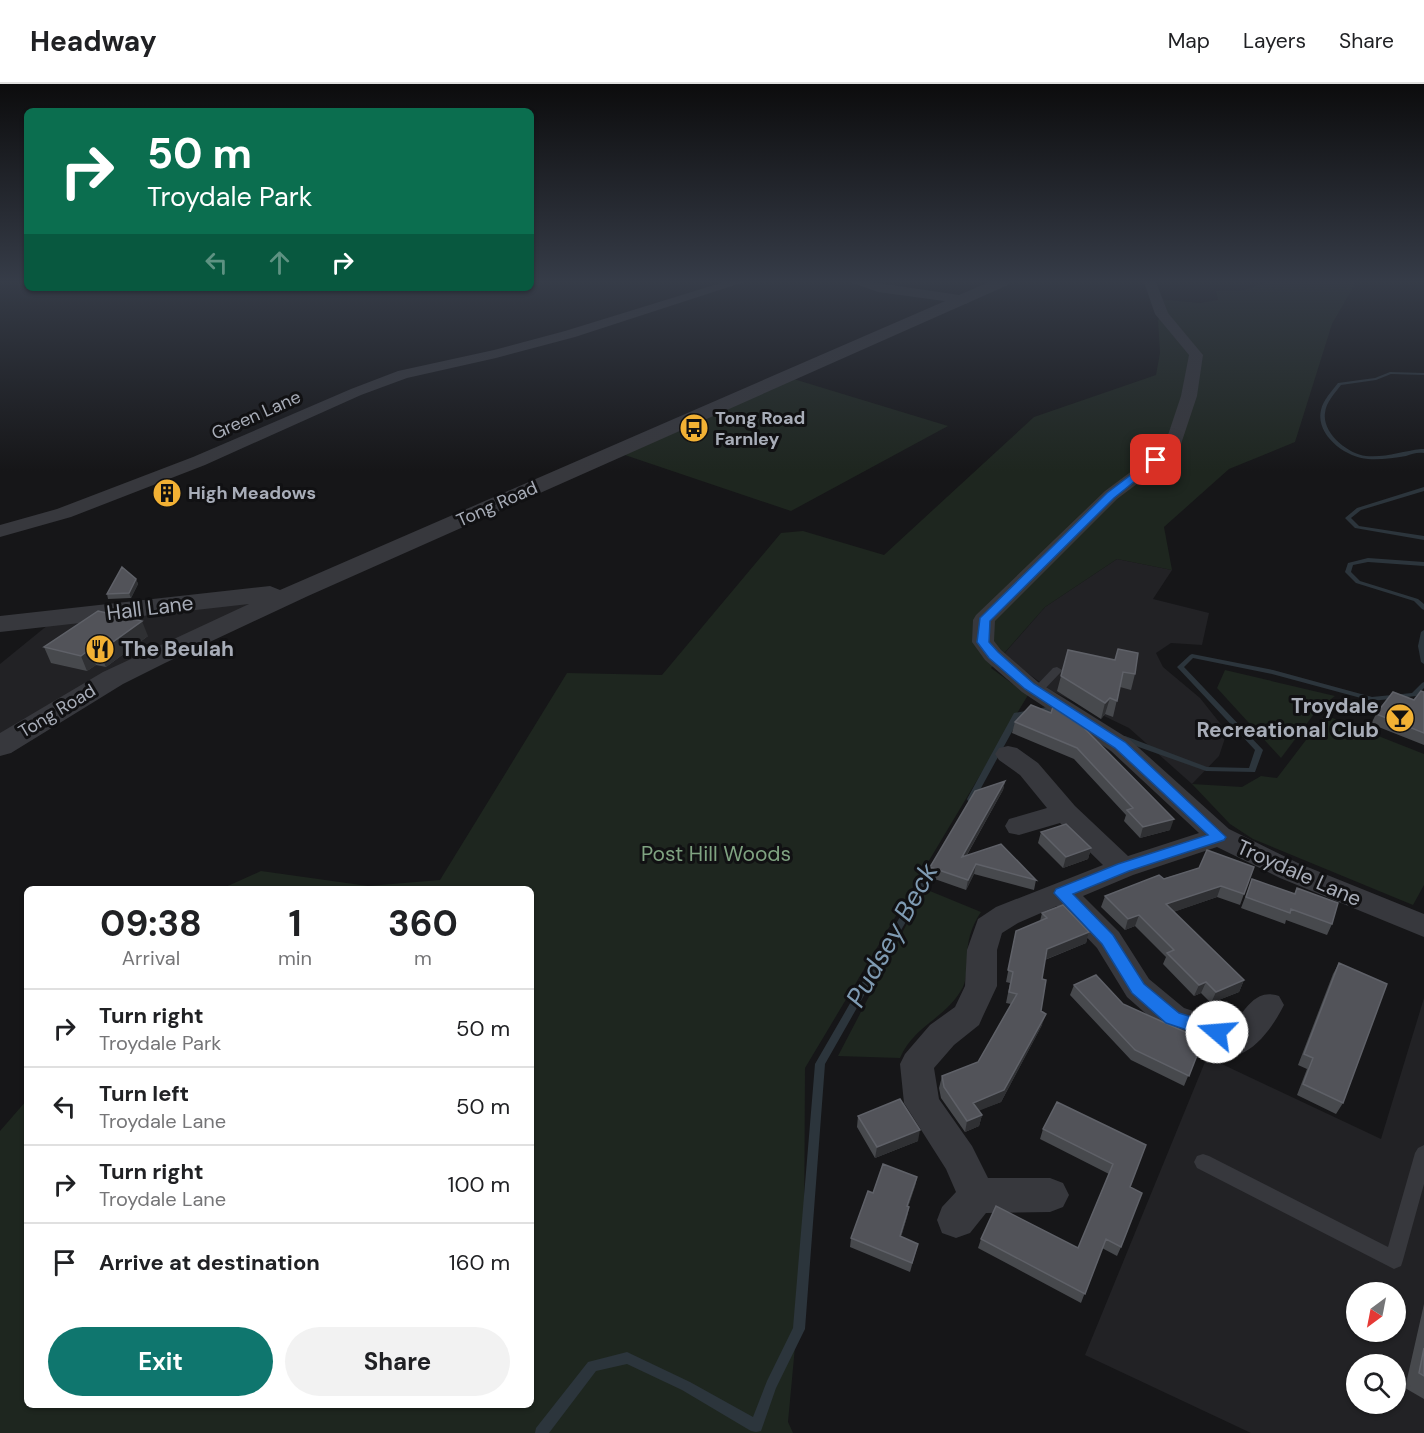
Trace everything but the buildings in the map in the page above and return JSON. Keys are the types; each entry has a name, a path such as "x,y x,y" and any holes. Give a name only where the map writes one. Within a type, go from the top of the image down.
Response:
{"street":[{"name":"Green Lane","path":"0,531 64,513 178,469 403,374 529,345"},
{"name":"Tong Road","path":"0,746 113,678 299,591 863,345"},
{"name":"Troydale Lane","path":"1188,345 1196,355 1189,396 1172,448 1111,495 984,620 983,642 1016,676 1120,745 1219,837 1290,871 1424,926"},
{"name":"Hall Lane","path":"0,624 299,591"},
{"path":"1008,754 1029,769 1065,812 1123,868"},
{"path":"1019,826 1065,812"},
{"path":"1050,1195 966,1208 959,1158 922,1102 917,1064 942,1035 967,1016 981,986 982,950 989,927 1007,915 1123,868 1219,837"},
{"path":"1062,893 1108,940 1138,988 1173,1018 1239,1040 1268,1005"}],"lane":[{"path":"1043,695 1057,670"},
{"path":"1203,1162 1394,1260 1424,1153"}],"shaded area":[{"path":"1117,559 1172,570 1153,599 1209,613 1202,645 1171,643 1156,653 1163,667 1200,698 1227,732 1219,756 1192,784 1129,728 1052,691 1003,655 1045,607"},
{"path":"299,591 0,737 0,664 54,620"},
{"path":"1424,998 1424,1433 1251,1433 1085,1355 1207,1057 1381,1139"}],"green space":[{"name":"Post Hill Woods","path":"1160,345 1325,345 1295,442 1229,469 1164,527 1172,570 1117,559 1045,607 991,668 1028,695 805,1068 804,1250 788,1422 793,1433 0,1433 0,1131 24,1103 24,1408 534,1408 534,886 368,886 440,880 567,673 662,675 781,533 803,531 884,555 1034,417 1156,375"},
{"path":"787,377 948,426 791,511 616,452"},
{"path":"1225,670 1335,696 1317,710 1281,758 1217,688"},
{"path":"1325,715 1424,754 1424,885 1413,905 1253,839 1230,824 1192,784 1242,787 1261,776 1277,778"},
{"name":"Post Hill Woods","path":"261,871 368,886 228,886"},
{"path":"925,889 981,912 969,940 963,987 948,1007 914,1037 900,1058 838,1056"}],"waterway":[{"name":"Pudsey Beck","path":"1424,374 1390,373 1376,379 1340,384 1330,396 1322,413 1322,419 1328,432 1343,449 1351,454 1378,458 1424,451"},
{"name":"Pudsey Beck","path":"1424,489 1359,509 1348,518 1357,527 1424,538"},
{"name":"Pudsey Beck","path":"1424,564 1368,560 1350,564 1348,572 1358,582 1416,600 1424,608"},
{"name":"Pudsey Beck","path":"1424,632 1421,646 1424,662"},
{"name":"Pudsey Beck","path":"1122,738 1206,769 1252,770 1259,750 1180,667 1192,656 1273,672 1372,699 1414,695 1424,684"},
{"name":"Pudsey Beck","path":"971,799 1017,715 1047,709 1058,713"},
{"name":"Pudsey Beck","path":"541,1433 592,1366 627,1358 686,1386 756,1426 771,1385 799,1329 820,1064 933,867"}],"place":[{"name":"Tong Road Farnley","path":"694,428"},
{"name":"High Meadows","path":"167,493"},
{"name":"The Beulah","path":"100,649"},
{"name":"Troydale Recreational Club","path":"1400,718"}],"route":[{"path":"1156,460 1111,495 984,620 983,642 993,655 1030,687 1120,745 1219,837 1123,868 1062,893 1108,940 1138,988 1173,1018 1217,1032"}]}
